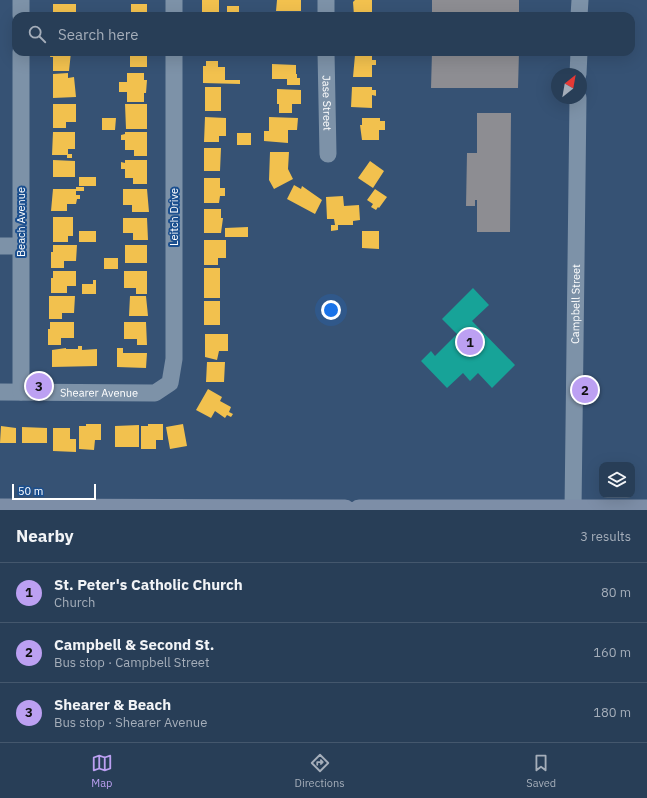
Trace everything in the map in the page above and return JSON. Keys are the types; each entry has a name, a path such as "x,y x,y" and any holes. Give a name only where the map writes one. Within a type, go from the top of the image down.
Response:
{"main road":[{"path":"0,509 345,510"},
{"path":"359,510 647,510"}],"street":[{"path":"21,0 21,12"},
{"path":"174,0 174,12"},
{"path":"326,0 326,12"},
{"path":"579,12 580,0"},
{"name":"Beach Avenue","path":"21,56 21,392"},
{"name":"Leitch Drive","path":"170,383 174,359 174,56"},
{"name":"Jase Street","path":"326,56 328,154"},
{"path":"578,68 579,56"},
{"name":"Campbell Street","path":"573,510 578,104"},
{"path":"0,246 21,246"},
{"name":"Shearer Avenue","path":"0,392 155,393 170,383"}],"building: Homes":[{"path":"202,0 219,0 219,12 202,12"},
{"path":"277,0 301,0 301,11 276,11"},
{"path":"355,0 372,0 372,12 354,12 353,2"},
{"path":"53,4 76,4 76,12 53,12"},
{"path":"131,4 147,4 147,12 131,12"},
{"path":"227,6 239,6 239,12 227,12"},
{"path":"71,56 69,71 53,71 53,57 50,57"},
{"path":"130,56 147,56 147,67 130,67"},
{"path":"355,56 372,56 372,60 376,60 376,65 372,65 372,77 353,77"},
{"path":"206,61 218,61 218,67 225,67 225,80 240,80 240,84 203,83 203,66 206,66"},
{"path":"272,64 296,65 296,74 297,78 300,78 300,85 287,85 287,79 272,79"},
{"path":"68,73 68,78 74,77 76,97 53,98 53,74"},
{"path":"127,73 144,73 144,80 147,80 146,93 144,93 144,102 127,102 127,92 119,92 119,82 127,82"},
{"path":"205,87 221,87 221,111 205,111"},
{"path":"352,87 372,87 372,90 376,90 376,96 372,95 372,108 351,107"},
{"path":"277,89 301,90 301,104 292,104 292,113 279,113 279,104 277,104"},
{"path":"53,104 76,104 76,122 66,122 66,128 53,128"},
{"path":"125,104 147,104 147,129 126,129"},
{"path":"205,117 226,118 226,136 219,136 219,142 204,142"},
{"path":"269,117 298,118 297,130 288,130 288,143 264,141 264,131 269,131"},
{"path":"102,118 116,118 115,130 102,130"},
{"path":"362,118 380,118 380,121 385,121 385,130 379,130 379,140 362,140 360,125 362,125"},
{"path":"53,132 75,132 75,149 68,149 68,154 72,154 72,158 67,158 67,155 52,155"},
{"path":"125,132 147,132 147,156 134,156 134,150 125,150 125,140 121,140 121,135 125,134"},
{"path":"237,133 251,133 251,145 237,145"},
{"path":"204,148 221,148 220,171 204,171"},
{"path":"270,152 289,152 288,169 293,179 274,189 269,180"},
{"path":"53,160 75,161 75,177 53,177"},
{"path":"125,160 147,160 147,184 133,184 133,178 125,178 125,169 121,169 121,162 125,163"},
{"path":"370,161 384,171 373,188 358,178"},
{"path":"79,177 96,177 96,186 79,186"},
{"path":"204,178 220,178 220,188 225,188 225,196 220,196 219,203 204,203"},
{"path":"294,185 301,189 302,186 322,200 315,214 287,199"},
{"path":"76,187 84,187 84,191 76,191 76,195 80,195 80,199 77,199 76,204 67,204 67,211 51,211 53,189 76,189"},
{"path":"123,189 147,189 149,212 132,212 132,205 123,205"},
{"path":"375,189 387,197 376,210 371,207 373,204 367,200"},
{"path":"343,196 344,206 359,205 360,220 353,221 353,225 338,225 338,230 331,231 331,225 335,225 334,219 327,219 326,197"},
{"path":"204,209 221,209 221,218 223,218 221,233 204,233"},
{"path":"53,217 73,217 73,236 68,236 68,242 53,242"},
{"path":"123,218 147,218 148,240 133,240 133,233 123,233"},
{"path":"248,227 248,237 225,237 225,228"},
{"path":"79,231 96,231 96,242 79,242"},
{"path":"362,231 379,231 379,249 362,248"},
{"path":"204,240 226,240 226,258 218,258 218,265 204,265"},
{"path":"53,245 77,245 76,261 64,261 64,268 51,268 51,252 53,252"},
{"path":"125,245 147,245 147,263 125,263"},
{"path":"104,258 118,258 118,269 104,269"},
{"path":"204,268 220,268 220,298 204,298"},
{"path":"53,271 76,271 76,286 67,286 67,293 51,293 51,278 53,278"},
{"path":"124,271 147,271 147,294 136,294 136,288 124,288"},
{"path":"93,280 96,280 96,294 82,294 82,284 93,284"},
{"path":"49,296 75,296 74,313 62,313 62,319 49,319"},
{"path":"130,296 146,296 148,316 129,316"},
{"path":"204,301 220,301 220,325 204,325"},
{"path":"50,322 74,322 74,338 61,338 61,345 48,345 48,329 50,329"},
{"path":"124,322 146,322 147,345 137,345 137,339 124,339"},
{"path":"205,334 228,334 228,351 219,351 217,360 205,357"},
{"path":"78,346 82,346 82,350 97,349 97,366 52,367 52,350 66,348 78,349"},
{"path":"117,348 123,348 123,353 147,353 146,368 117,367"},
{"path":"207,362 225,362 224,382 206,382"},
{"path":"208,389 222,397 220,401 231,407 229,412 233,414 231,417 227,415 225,418 215,411 211,418 196,410"},
{"path":"86,424 101,424 101,440 95,440 94,450 79,449 79,426 86,426"},
{"path":"148,424 163,424 163,440 156,440 156,449 141,449 141,426 148,426"},
{"path":"183,424 187,446 170,449 166,427"},
{"path":"139,425 139,447 115,447 115,426"},
{"path":"1,426 16,428 16,443 0,443"},
{"path":"22,427 47,428 47,443 22,443"},
{"path":"53,428 70,428 70,439 76,439 76,452 53,451"}],"building: Public":[{"path":"473,288 489,305 472,321 515,365 492,388 478,373 470,381 463,373 447,388 421,361 431,351 435,356 457,334 442,319"}],"building: Industry":[{"path":"432,0 519,0 519,12 432,12"},
{"path":"432,56 519,56 518,88 431,88"},
{"path":"477,113 511,113 510,232 477,232 477,200 475,200 475,206 466,206 467,153 477,153"}],"place":[{"name":"St. Peter's Catholic Church","path":"470,342"},
{"name":"Shearer & Beach","path":"39,386"},
{"name":"Campbell & Second St.","path":"585,390"}]}
